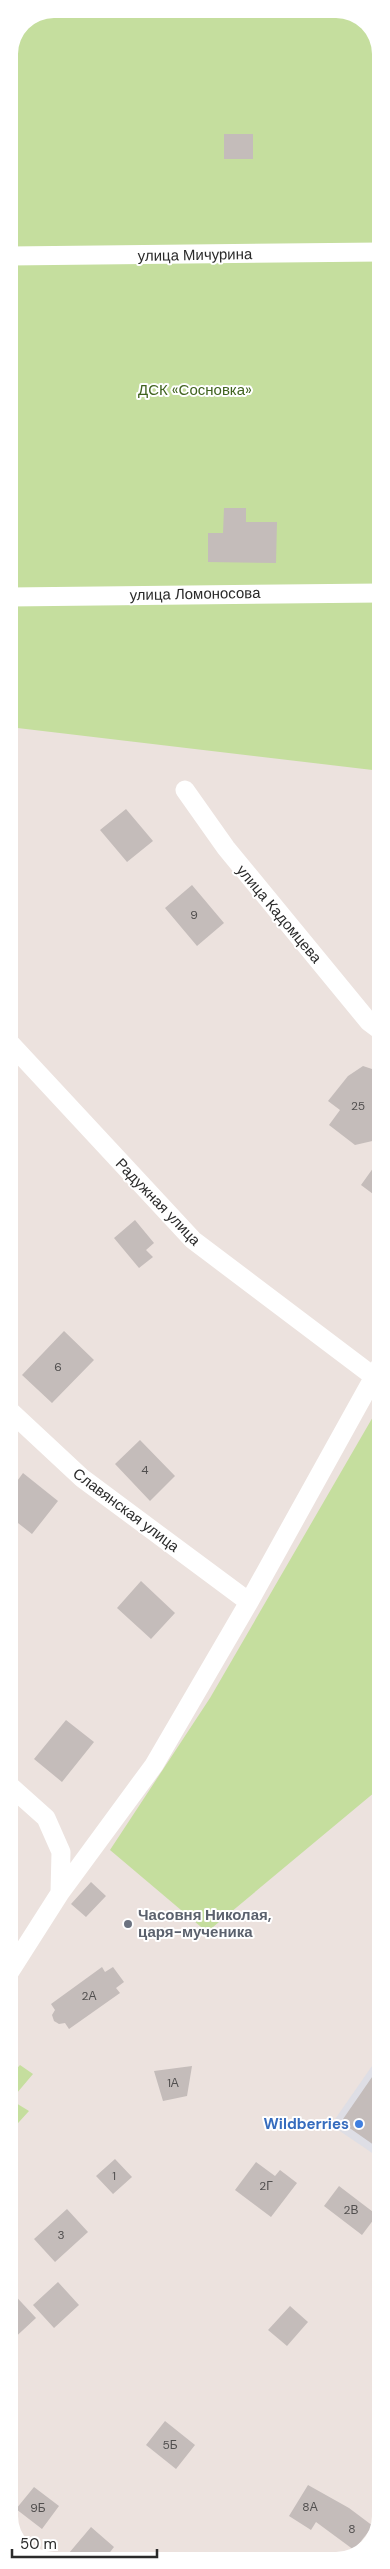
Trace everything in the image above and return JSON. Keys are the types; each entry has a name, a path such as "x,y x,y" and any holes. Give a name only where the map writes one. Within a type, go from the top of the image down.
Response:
{"street":[{"name":"улица Мичурина","path":"18,256 372,252"},
{"name":"улица Ломоносова","path":"18,597 372,592"},
{"name":"улица Кадомцева","path":"185,790 226,848 372,1024"},
{"name":"Радужная улица","path":"18,1052 192,1240 372,1366"},
{"path":"18,1959 60,1893 154,1765 249,1602 372,1379"},
{"name":"Славянская улица","path":"18,1418 82,1478 249,1602"},
{"path":"18,1793 46,1818 61,1852 60,1893"}],"shaded area":[{"path":"372,2066 372,2153 331,2125"}],"green space":[{"name":"ДСК «Сосновка»","path":"46,18 339,18 357,23 369,37 372,48 372,770 18,728 18,46 23,33 39,20"},
{"path":"372,1419 372,1794 207,1932 110,1850 210,1698"},
{"path":"20,2065 33,2074 18,2092 18,2067"},
{"path":"18,2104 29,2111 18,2123"}],"building":[{"path":"224,134 253,134 253,159 224,159"},
{"path":"224,508 246,508 246,522 277,522 276,563 208,562 208,533 223,533"},
{"path":"126,809 153,841 127,862 100,830"},
{"path":"192,885 224,923 197,946 165,908"},
{"path":"363,1066 372,1069 372,1141 355,1145 329,1125 340,1110 328,1101 348,1076"},
{"path":"372,1170 372,1193 361,1185"},
{"path":"135,1220 154,1243 146,1250 153,1257 139,1268 114,1238"},
{"path":"64,1331 94,1360 52,1403 22,1375"},
{"path":"140,1440 175,1476 150,1501 115,1464"},
{"path":"23,1473 58,1501 32,1534 18,1523 18,1480"},
{"path":"141,1581 175,1613 151,1639 117,1608"},
{"path":"66,1720 94,1742 62,1782 34,1759"},
{"path":"91,1882 106,1896 86,1917 71,1904"},
{"path":"102,1967 105,1972 113,1967 124,1982 116,1988 120,1993 69,2029 65,2023 59,2024 54,2021 52,2015 55,2010 51,2004"},
{"path":"192,2066 187,2096 163,2101 154,2071"},
{"path":"372,2077 372,2144 341,2122"},
{"path":"115,2159 132,2177 113,2194 96,2176"},
{"path":"256,2162 275,2176 280,2170 297,2183 271,2217 235,2190"},
{"path":"339,2186 372,2211 372,2222 362,2235 324,2206"},
{"path":"67,2209 88,2232 55,2262 34,2239"},
{"path":"58,2282 79,2305 54,2328 33,2305"},
{"path":"18,2299 36,2318 18,2335"},
{"path":"290,2306 308,2322 287,2346 268,2330"},
{"path":"165,2421 195,2445 176,2469 146,2445"},
{"path":"308,2485 349,2508 371,2525 370,2530 359,2544 352,2548 316,2522 311,2530 289,2516"},
{"path":"34,2487 59,2506 42,2529 18,2511 18,2507"},
{"path":"91,2527 114,2547 111,2551 71,2551"}],"place":[{"name":"Часовня Николая, царя-мученика","path":"128,1924"},
{"name":"Wildberries","path":"359,2124"}]}
